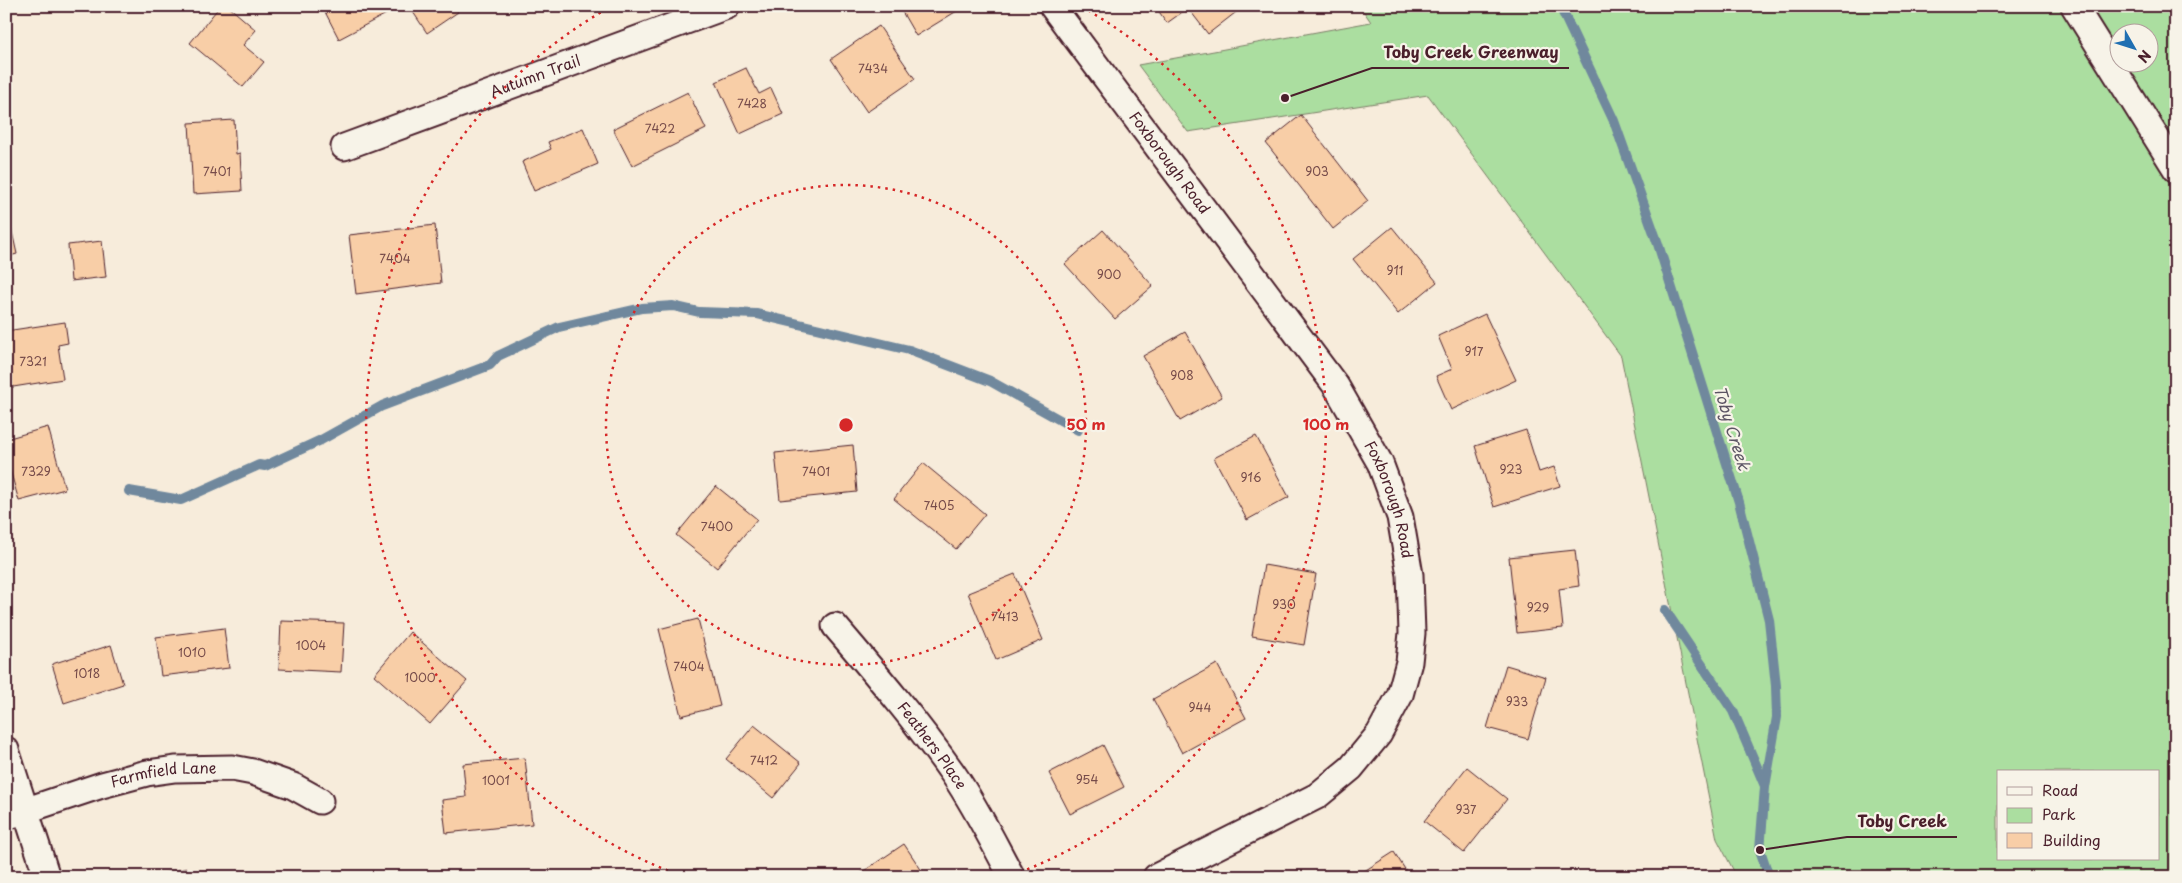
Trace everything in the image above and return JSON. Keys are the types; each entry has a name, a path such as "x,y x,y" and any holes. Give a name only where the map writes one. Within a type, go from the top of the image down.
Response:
{"street":[{"name":"Autumn Trail","path":"344,147 727,6"},
{"name":"Foxborough Road","path":"1052,6 1311,350 1336,386 1380,463 1400,517 1410,575 1412,633 1410,662 1402,686 1379,734 1351,768 1316,796 1156,877"},
{"path":"2084,10 2176,169"},
{"name":"Feathers Place","path":"835,626 897,698 954,776 980,816 1012,877"},
{"path":"6,750 16,814 47,877"},
{"name":"Farmfield Lane","path":"16,814 102,785 147,773 175,769 232,768 253,772 293,786 320,801"}],"green space":[{"path":"1360,6 2176,6 2176,877 1737,877 1717,839 1621,356 1428,95 1188,132 1138,65 1371,22"}],"building":[{"path":"220,6 228,6 256,30 243,45 264,62 243,87 190,43"},
{"path":"322,6 385,6 388,13 339,39"},
{"path":"409,6 454,6 458,12 427,33"},
{"path":"906,6 965,6 916,36 901,10"},
{"path":"1155,6 1244,6 1208,34 1188,8 1167,23"},
{"path":"879,26 915,79 867,112 831,59"},
{"path":"746,68 759,94 771,88 783,114 740,134 716,82"},
{"path":"688,92 706,129 632,166 613,129"},
{"path":"1301,115 1368,201 1333,229 1266,143"},
{"path":"234,120 236,154 240,153 242,191 193,194 189,123"},
{"path":"583,128 598,164 534,191 522,162 551,149 548,142"},
{"path":"6,205 17,254 6,257"},
{"path":"435,225 441,283 356,294 349,235"},
{"path":"1392,227 1437,282 1398,314 1353,259"},
{"path":"1103,230 1153,286 1115,319 1065,264"},
{"path":"102,241 106,277 71,281 68,245"},
{"path":"1485,314 1516,380 1451,410 1436,376 1452,369 1438,336"},
{"path":"65,322 68,343 58,345 63,379 7,388 6,331"},
{"path":"1185,332 1222,397 1180,421 1143,356"},
{"path":"48,427 65,489 19,501 6,456 6,439"},
{"path":"1526,430 1539,472 1554,467 1560,486 1494,507 1475,446"},
{"path":"1256,436 1289,497 1247,520 1214,458"},
{"path":"853,445 857,492 780,500 775,453"},
{"path":"923,463 985,514 956,549 894,499"},
{"path":"716,486 757,519 717,568 676,535"},
{"path":"1575,550 1579,586 1559,589 1563,628 1517,633 1509,557"},
{"path":"1264,565 1316,574 1304,645 1252,636"},
{"path":"1015,574 1043,640 996,660 968,593"},
{"path":"698,619 720,706 681,716 659,629"},
{"path":"281,621 344,623 341,672 279,669"},
{"path":"224,628 229,668 161,676 156,637"},
{"path":"410,632 467,681 430,724 374,675"},
{"path":"111,645 123,684 64,703 52,664"},
{"path":"1217,664 1246,718 1182,753 1153,699"},
{"path":"1506,665 1546,677 1528,739 1487,728"},
{"path":"754,725 801,763 773,798 726,759"},
{"path":"1103,745 1124,787 1070,814 1049,773"},
{"path":"525,758 532,824 446,833 442,800 466,797 463,764"},
{"path":"1467,767 1507,799 1464,853 1424,821"},
{"path":"904,844 926,877 855,877"},
{"path":"1394,852 1410,877 1355,877"},
{"path":"187,868 189,877 150,877"}],"waterway":[{"name":"Toby Creek","path":"1560,6 1614,121 1658,244 1739,502 1769,620 1776,686 1777,717 1765,787 1760,850 1769,877"},
{"path":"129,491 181,500 259,465 265,466 321,440 382,406 490,365 498,356 559,327 642,308 673,306 699,312 757,314 909,350 990,381 1078,430"},
{"path":"1665,610 1733,711 1765,786"}],"place":[{"name":"Toby Creek Greenway","path":"1285,98"},
{"name":"Toby Creek","path":"1760,850"}]}
